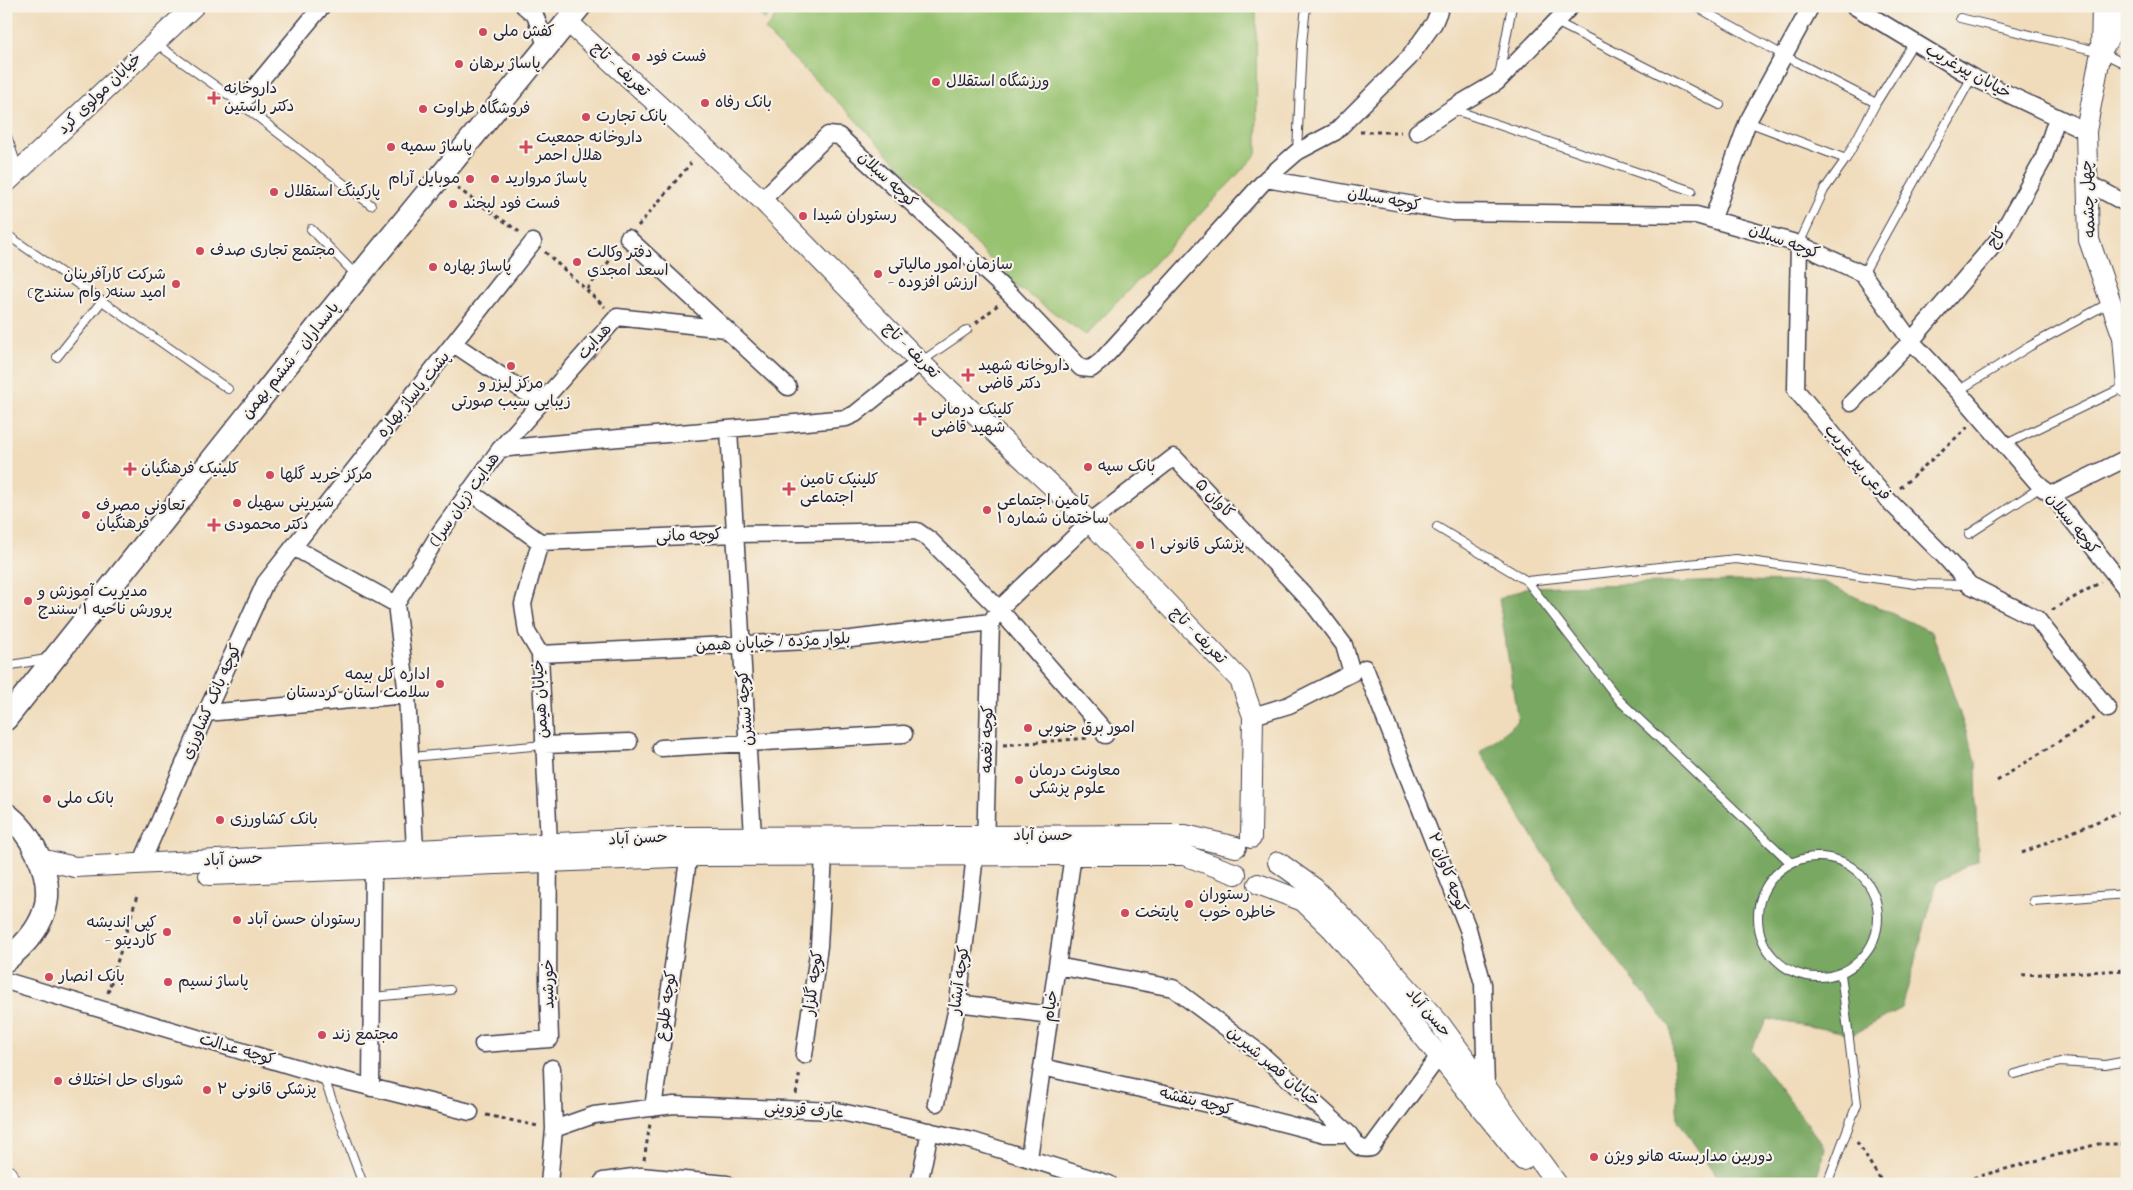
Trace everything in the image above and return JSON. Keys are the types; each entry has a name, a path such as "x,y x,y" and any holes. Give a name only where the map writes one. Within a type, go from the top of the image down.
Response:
{"main road":[{"name":"پاسداران - ششم بهمن","path":"6,719 359,277 574,14"},
{"path":"6,814 31,839 44,869 49,901 28,941 6,960"},
{"path":"6,1176 10,1184"}],"street":[{"path":"241,104 322,6"},
{"path":"524,6 534,15 547,48"},
{"path":"1266,179 1297,152 1335,132 1409,58 1434,23 1441,6"},
{"path":"1417,132 1451,109 1498,82 1571,6"},
{"path":"1713,218 1748,122 1811,6"},
{"name":"خیابان پیرغریب","path":"1854,6 1972,78 2086,131"},
{"name":"چهل چشمه","path":"2102,6 2101,52 2086,131 2089,240 2125,338 2126,387"},
{"path":"2101,52 2126,6"},
{"name":"خیابان مولوی کرد","path":"12,178 190,8"},
{"name":"تعریف - تاج","path":"574,14 762,200 920,362 1090,522 1240,680 1253,716 1261,847 1231,861 1236,874"},
{"name":"کاج","path":"1851,402 1911,341 1998,240 2043,160 2057,118"},
{"name":"کوچه سبلان","path":"762,200 828,136 839,136 1011,295 1081,368 1091,369 1101,361 1266,179 1453,212 1696,215 1713,218 1799,244 1863,274 1911,341 2046,491 2127,590"},
{"path":"2086,182 2127,204"},
{"path":"628,238 788,386"},
{"name":"پشت پاساژ بهاره","path":"293,547 533,242"},
{"name":"فرعی پیر غریب","path":"1799,244 1796,390 1887,499 1970,585 2037,619"},
{"name":"هدایت","path":"500,449 617,317 726,329"},
{"path":"454,344 540,402"},
{"name":"هدایت (زبان سرا)","path":"396,604 441,531 500,449 628,436 729,430 846,418 855,414 920,362"},
{"name":"کوچه نسترن","path":"729,430 753,836"},
{"name":"کاوان ۵","path":"1090,522 1174,457 1314,604 1344,645 1359,670"},
{"path":"2046,491 2127,458"},
{"path":"469,491 540,542"},
{"path":"1090,522 995,616 1105,731 1105,735"},
{"name":"کوچه مانی","path":"540,542 735,534 917,532 924,535 995,616"},
{"name":"خیابان هیمن","path":"540,542 523,604 527,632 540,654 549,853"},
{"path":"293,547 396,604 407,695 417,859"},
{"name":"کوچه بانک کشاورزی","path":"141,864 265,583 293,547"},
{"name":"بلوار مژده / خیابان هیمن","path":"540,654 851,639 995,616"},
{"name":"کوچه نغمه","path":"982,849 995,616"},
{"path":"2037,619 2108,709"},
{"path":"1253,716 1289,705 1359,670"},
{"name":"کوچه کاوان ۲","path":"1359,670 1468,929 1483,984 1486,1088"},
{"path":"206,713 407,695"},
{"path":"661,748 904,734"},
{"path":"544,745 629,742"},
{"name":"حسن آباد","path":"44,869 141,864 417,859 549,853 692,837 753,836 1073,855 1184,855 1236,874 1250,884 1258,884 1303,901 1388,993 1475,1098 1541,1184"},
{"name":"حسن آباد","path":"549,853 688,857 824,856 982,849 1185,836 1261,847 1314,888 1362,937 1440,1024 1557,1184"},
{"name":"کوچه طلوع","path":"653,1108 692,837"},
{"path":"1258,884 1268,880 1275,872 1261,847"},
{"name":"کوچه آبشار","path":"936,1103 958,1003 982,849"},
{"name":"خورشید","path":"483,1044 550,1039 548,980 549,853"},
{"name":"خیام","path":"1029,1158 1073,855"},
{"name":"کوچه گلزار","path":"804,1055 819,946 824,856"},
{"name":"حسن آباد","path":"44,869 373,868 417,859"},
{"path":"371,1088 373,868"},
{"name":"خیابان قصر شیرین","path":"1057,966 1173,988 1260,1053 1349,1134 1359,1148 1363,1150 1370,1148 1439,1056"},
{"name":"کوچه عدالت","path":"6,981 371,1088 470,1112"},
{"path":"958,1003 1050,1015"},
{"name":"کوچه بنفشه","path":"1042,1067 1213,1105 1325,1134 1349,1134"},
{"path":"549,1184 554,1129 552,1068"},
{"name":"عارف قزوینی","path":"554,1129 594,1115 674,1104 837,1111 973,1141 1109,1184"},
{"path":"920,1184 930,1131"},
{"path":"603,1181 641,1176 667,1181 727,1184"}],"lane":[{"path":"1297,152 1302,44 1306,6"},
{"path":"1498,82 1512,6"},
{"path":"1695,6 1783,55 1876,102"},
{"path":"1960,18 2101,52 2127,65"},
{"path":"1556,22 1720,105"},
{"path":"156,41 164,50 241,104 371,205"},
{"path":"1799,244 1824,190 1846,159 1876,102 1914,42"},
{"path":"1863,274 1972,78"},
{"path":"1451,109 1692,191"},
{"path":"1748,122 1846,159"},
{"path":"6,133 12,178"},
{"path":"311,229 359,277"},
{"path":"6,234 228,389"},
{"path":"57,357 102,301"},
{"path":"1958,391 2030,346 2111,302"},
{"path":"920,362 968,330"},
{"path":"2004,446 2126,387"},
{"path":"1968,534 2046,491"},
{"path":"1437,527 1527,581 1620,700 1791,863"},
{"path":"1527,581 1736,560 1916,584 1970,585"},
{"path":"6,666 55,657"},
{"path":"411,757 544,745"},
{"path":"1810,857 1829,858 1847,864 1862,876 1873,892 1878,911 1877,931 1874,940 1870,949 1857,964 1841,974 1821,978 1800,975 1782,966 1765,945 1760,932 1758,912 1763,892 1774,875 1791,863 1810,857"},
{"path":"2033,900 2127,894"},
{"path":"1827,1184 1857,1104 1841,974"},
{"path":"372,997 450,990"},
{"path":"2015,1074 2060,1062 2105,1065 2127,1061"},
{"path":"322,1074 363,1184"}],"path":[{"path":"1335,132 1417,132"},
{"path":"587,289 691,163"},
{"path":"968,330 1011,295"},
{"path":"1887,499 1979,416"},
{"path":"2037,619 2114,575"},
{"path":"1997,782 2108,709"},
{"path":"988,746 1101,737 1105,735"},
{"path":"2022,854 2127,809"},
{"path":"103,1010 137,896"},
{"path":"2022,975 2127,970"},
{"path":"792,1109 804,1055"},
{"path":"641,1176 653,1108"},
{"path":"470,1112 554,1129"},
{"path":"1848,1128 1883,1184"},
{"path":"1950,1184 2098,1144 2127,1144"}],"green space":[{"path":"748,6 774,6 765,19"},
{"path":"783,6 1256,6 1257,154 1086,335 1016,286 846,110 765,31"},
{"path":"1733,581 1823,582 1932,632 1976,761 1978,860 1937,882 1902,1008 1854,1034 1767,1019 1751,1050 1825,1148 1815,1184 1721,1184 1678,1120 1671,1028 1581,913 1480,752 1518,721 1499,599 1528,587"}],"place":[{"name":"کفش ملی","path":"483,32"},
{"name":"فست فود","path":"636,57"},
{"name":"پاساژ برهان","path":"459,64"},
{"name":"ورزشگاه استقلال","path":"936,82"},
{"name":"داروخانه دکتر راستین","path":"214,98"},
{"name":"بانک رفاه","path":"705,103"},
{"name":"فروشگاه طراوت","path":"423,109"},
{"name":"بانک تجارت","path":"586,117"},
{"name":"پاساژ سمیه","path":"391,147"},
{"name":"داروخانه جمعیت هلال احمر","path":"526,147"},
{"name":"موبایل آرام","path":"470,179"},
{"name":"پاساژ مروارید","path":"495,179"},
{"name":"پارکینگ استقلال","path":"274,192"},
{"name":"فست فود لبخند","path":"453,204"},
{"name":"رستوران شیدا","path":"803,216"},
{"name":"مجتمع تجاری صدف","path":"200,251"},
{"name":"دفتر وکالت اسعد امجدی","path":"577,262"},
{"name":"پاساژ بهاره","path":"433,267"},
{"name":"سازمان امور مالیاتی - ارزش افزوده","path":"878,274"},
{"name":"شرکت کارآفرینان امید سنه( وام سنندج)","path":"176,284"},
{"name":"مرکز لیزر و زیبایی سیب صورتی","path":"511,366"},
{"name":"داروخانه شهید دکتر قاضی","path":"968,375"},
{"name":"کلینک درمانی شهید قاضی","path":"920,419"},
{"name":"بانک سپه","path":"1088,467"},
{"name":"کلینیک فرهنگیان","path":"130,469"},
{"name":"مرکز خرید گلها","path":"270,475"},
{"name":"کلینیک تامین اجتماعی","path":"789,489"},
{"name":"شیرینی سهیل","path":"237,503"},
{"name":"تامین اجتماعی ساختمان شماره ۱","path":"987,510"},
{"name":"تعاونی مصرف فرهنگیان","path":"86,515"},
{"name":"دکتر محمودی","path":"214,525"},
{"name":"پزشکی قانونی ۱","path":"1140,545"},
{"name":"مدیریت آموزش و پرورش ناحیه ۱ سنندج","path":"28,601"},
{"name":"اداره کل بیمه سلامت استان کردستان","path":"440,684"},
{"name":"امور برق جنوبی","path":"1028,728"},
{"name":"معاونت درمان علوم پزشکی","path":"1019,780"},
{"name":"بانک ملی","path":"47,799"},
{"name":"بانک کشاورزی","path":"220,820"},
{"name":"رستوران خاطره خوب","path":"1189,904"},
{"name":"پایتخت","path":"1125,913"},
{"name":"رستوران حسن آباد","path":"237,920"},
{"name":"کپی اندیشه - کاردیتو","path":"167,932"},
{"name":"بانک انصار","path":"49,977"},
{"name":"پاساژ نسیم","path":"168,982"},
{"name":"مجتمع زند","path":"322,1035"},
{"name":"شورای حل اختلاف","path":"58,1081"},
{"name":"پزشکی قانونی ۲","path":"207,1090"},
{"name":"دوربین مداربسته هانو ویژن","path":"1594,1157"}]}
